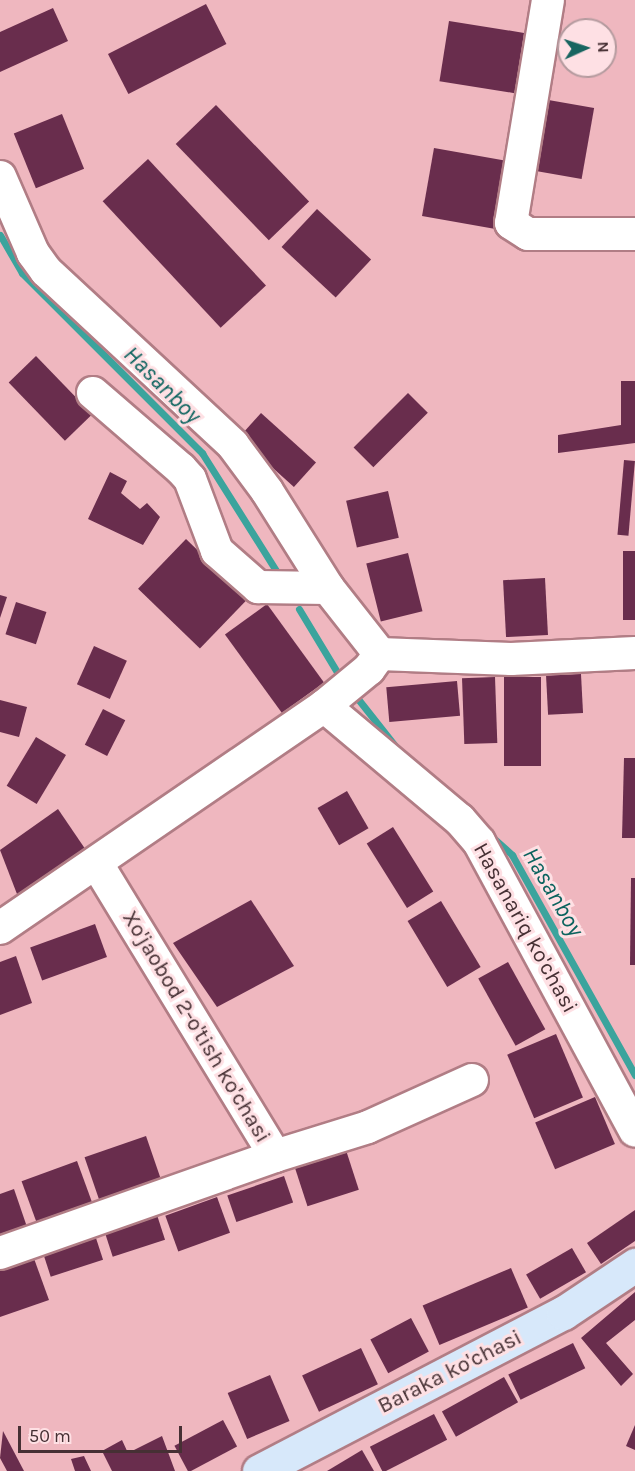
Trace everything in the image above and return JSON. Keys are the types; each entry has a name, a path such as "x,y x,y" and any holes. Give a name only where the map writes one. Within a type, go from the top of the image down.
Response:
{"main road":[{"name":"Baraka ko'chasi","path":"259,1471 563,1313 635,1265"}],"street":[{"path":"548,0 511,224 528,234 635,234"},
{"path":"0,177 33,253 46,271 233,444 258,476 328,588 380,654 512,659 635,653"},
{"path":"93,393 185,474 217,550 258,587 328,588"},
{"path":"0,928 97,864 324,706 369,669 380,654"},
{"name":"Hasanariq ko'chasi","path":"324,706 459,820 478,842 635,1131"},
{"name":"Xo'jaobod 2-o'tish ko'chasi","path":"0,1253 275,1156 97,864"},
{"path":"275,1156 368,1127 472,1080"}],"building":[{"path":"206,4 226,44 128,94 108,54"},
{"path":"53,8 68,41 0,72 0,32"},
{"path":"449,21 524,33 515,93 439,81"},
{"path":"537,98 594,108 582,179 524,169"},
{"path":"216,105 309,201 269,240 176,144"},
{"path":"62,114 84,169 36,188 14,133"},
{"path":"434,148 509,161 497,229 422,216"},
{"path":"148,159 266,286 221,328 103,201"},
{"path":"317,209 371,259 336,297 282,247"},
{"path":"36,356 92,414 65,441 9,382"},
{"path":"621,381 635,381 635,443 558,453 558,435 621,425"},
{"path":"408,393 428,413 373,467 354,447"},
{"path":"261,413 316,463 294,487 239,438"},
{"path":"624,460 635,461 628,536 617,535"},
{"path":"110,472 127,481 121,493 140,509 147,503 160,517 143,545 88,519"},
{"path":"388,491 399,538 357,547 346,501"},
{"path":"186,539 248,599 200,648 138,589"},
{"path":"623,551 635,551 635,620 623,620"},
{"path":"408,553 423,611 381,622 366,563"},
{"path":"545,578 548,635 506,637 503,580"},
{"path":"0,595 7,597 0,618"},
{"path":"16,602 46,612 36,644 5,634"},
{"path":"267,604 324,682 282,713 225,635"},
{"path":"94,646 127,661 110,699 77,684"},
{"path":"581,674 583,713 548,715 546,676"},
{"path":"495,677 497,743 464,744 462,678"},
{"path":"504,677 541,677 541,766 504,766"},
{"path":"457,681 460,716 389,722 386,687"},
{"path":"0,700 27,707 19,737 0,732"},
{"path":"103,709 125,720 107,756 85,745"},
{"path":"36,737 66,755 37,804 7,786"},
{"path":"624,758 635,758 635,838 622,838"},
{"path":"347,791 369,828 339,845 318,808"},
{"path":"58,809 92,859 22,907 0,850"},
{"path":"393,827 433,891 407,908 367,843"},
{"path":"631,878 635,878 635,965 630,965"},
{"path":"251,900 294,966 217,1007 173,943"},
{"path":"441,901 481,967 447,987 408,921"},
{"path":"95,924 107,957 42,980 30,948"},
{"path":"16,956 32,1003 0,1015 0,962"},
{"path":"508,962 545,1029 516,1046 478,978"},
{"path":"556,1034 583,1098 534,1118 507,1055"},
{"path":"595,1097 615,1144 555,1169 535,1122"},
{"path":"146,1136 161,1179 100,1201 85,1157"},
{"path":"344,1144 359,1190 307,1206 293,1161"},
{"path":"77,1161 92,1203 37,1223 22,1181"},
{"path":"284,1176 293,1202 236,1222 227,1196"},
{"path":"14,1189 27,1227 0,1237 0,1194"},
{"path":"217,1197 230,1233 178,1252 165,1216"},
{"path":"635,1210 635,1241 601,1264 587,1243"},
{"path":"157,1215 165,1240 113,1257 105,1232"},
{"path":"95,1235 103,1260 51,1277 43,1252"},
{"path":"572,1248 586,1272 540,1299 526,1274"},
{"path":"32,1253 49,1300 0,1317 0,1264"},
{"path":"511,1268 528,1308 439,1345 423,1306"},
{"path":"635,1292 635,1320 606,1343 633,1374 621,1386 581,1338"},
{"path":"411,1318 429,1352 388,1373 370,1340"},
{"path":"573,1343 585,1368 521,1400 508,1375"},
{"path":"361,1348 378,1384 319,1412 302,1375"},
{"path":"270,1375 290,1421 247,1439 228,1393"},
{"path":"504,1377 518,1402 456,1437 442,1411"},
{"path":"434,1414 447,1440 386,1471 382,1471 370,1447"},
{"path":"223,1420 237,1446 188,1471 174,1446"},
{"path":"635,1425 635,1450 626,1446"},
{"path":"3,1431 24,1471 7,1471 0,1458"},
{"path":"162,1436 175,1471 112,1471 102,1451 122,1440 128,1453"},
{"path":"362,1450 374,1471 327,1471"},
{"path":"84,1456 91,1471 75,1471 71,1459"}],"waterway":[{"name":"Hasanboy","path":"0,235 22,273 202,453 280,577"},
{"name":"Hasanboy","path":"299,609 340,677"},
{"name":"Hasanboy","path":"358,699 396,747"},
{"name":"Hasanboy","path":"490,835 512,855 635,1075"}]}
